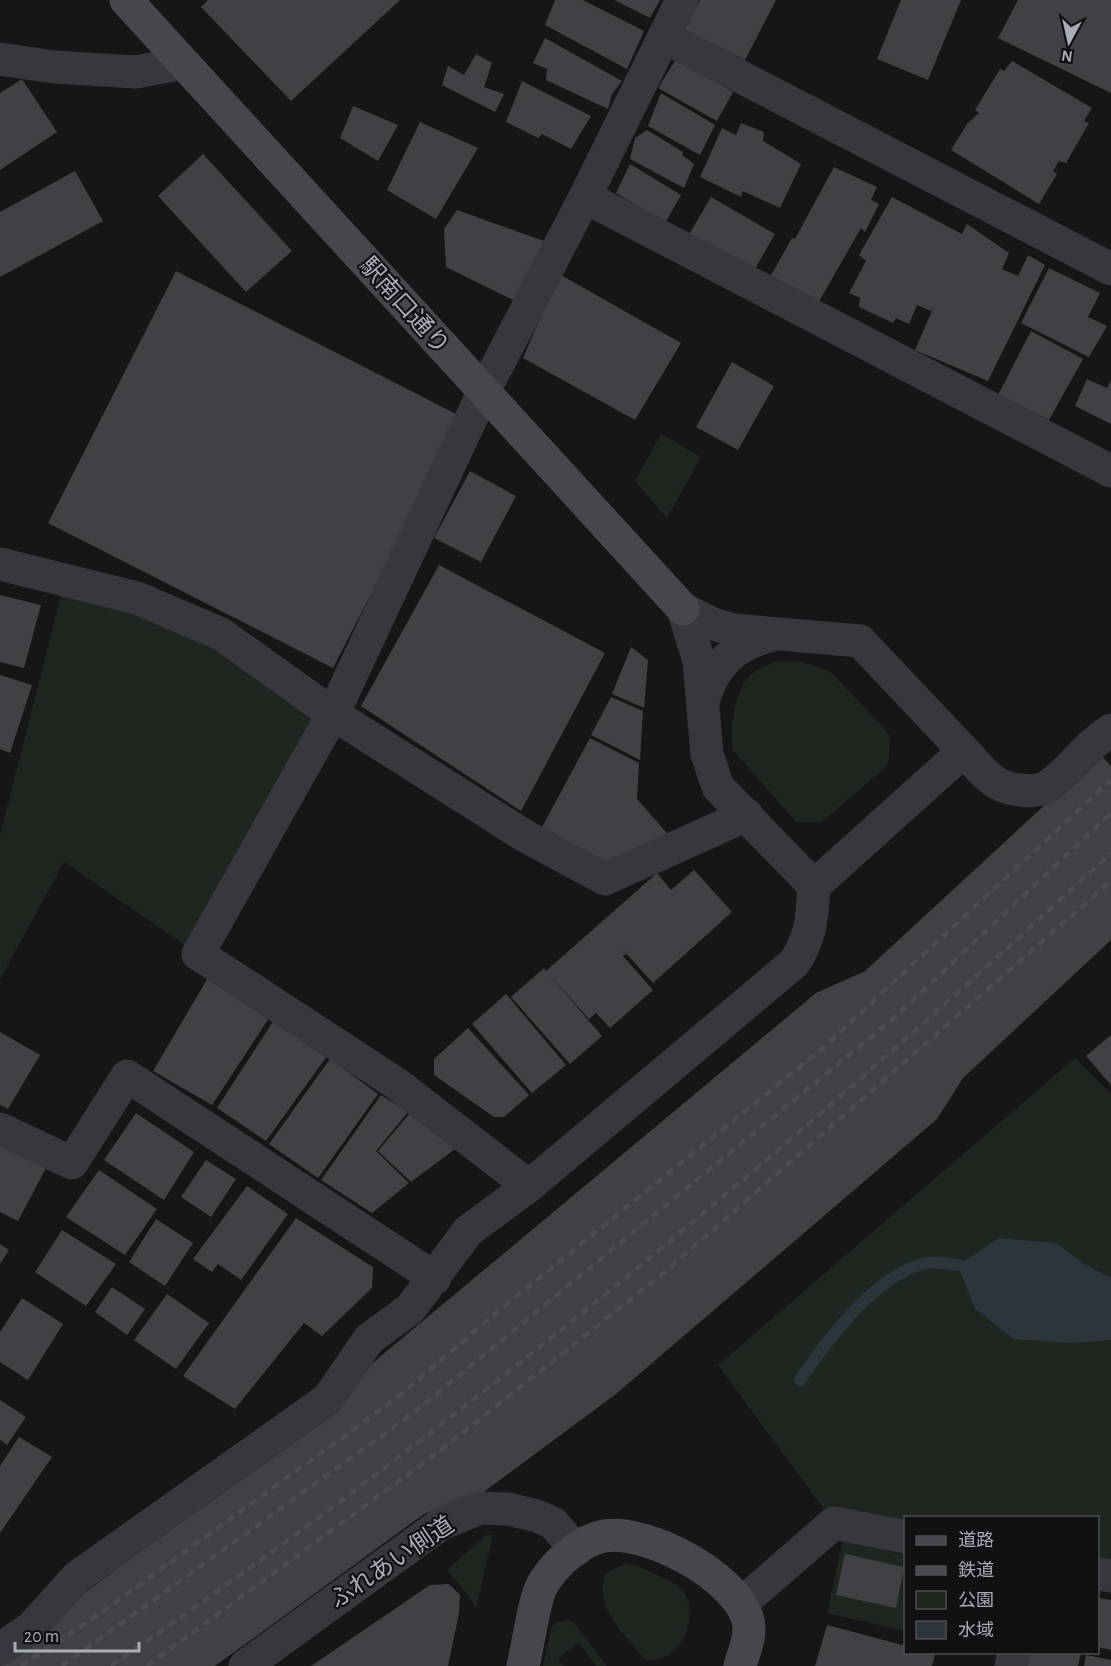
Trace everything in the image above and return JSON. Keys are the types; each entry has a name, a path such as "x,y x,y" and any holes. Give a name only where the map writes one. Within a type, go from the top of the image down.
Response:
{"street":[{"name":"駅南口通り","path":"126,0 483,393 683,609"},
{"path":"529,1186 397,1084 198,954 333,714 483,393 585,197 682,0"},
{"path":"664,37 1111,269"},
{"path":"0,59 54,67 136,72 183,63"},
{"path":"585,197 1111,471"},
{"path":"0,564 137,598 221,634 333,714 525,836 605,879 747,815"},
{"path":"683,609 723,627 776,635 860,641 994,782 1013,789 1047,788 1093,742 1111,730"},
{"path":"683,609 699,661 707,754 718,787 814,886"},
{"path":"703,701 709,682 717,668 736,649 756,639 776,635"},
{"path":"0,1649 31,1628 77,1577 328,1400 369,1340 410,1310 468,1232 529,1186 794,963 805,946 811,928 814,886 964,751"},
{"path":"0,1129 72,1163 127,1076 435,1278"},
{"name":"ふれあい側道","path":"245,1666 441,1524 480,1508 508,1509 537,1516 553,1523 576,1550"},
{"path":"741,1604 834,1523 904,1537"},
{"path":"523,1666 542,1584 556,1566 585,1543 604,1536 630,1536 665,1547 719,1581 741,1604 750,1630 740,1666"}],"green space":[{"path":"661,434 701,457 667,518 635,481"},
{"path":"65,580 137,598 333,714 198,954 64,862 0,979 0,835"},
{"path":"774,662 802,662 830,671 890,735 888,765 822,822 796,822 732,749 732,726 736,701 744,682 756,670"},
{"path":"1075,1058 1111,1094 1111,1576 1099,1574 1099,1516 904,1516 904,1537 834,1523 718,1365"},
{"path":"486,1535 493,1535 476,1609 471,1599 447,1570"},
{"path":"843,1540 904,1555 904,1631 827,1613"},
{"path":"625,1564 641,1568 674,1583 683,1591 688,1601 690,1612 684,1636 678,1647 669,1655 658,1659 644,1659 612,1619 603,1597 603,1585 606,1573"},
{"path":"568,1620 574,1623 607,1666 596,1666 579,1643 558,1658 564,1666 543,1666 552,1626 556,1622"}],"water":[{"path":"999,1238 1056,1243 1084,1264 1111,1278 1111,1340 1071,1343 1014,1339 975,1309 958,1265"}],"building":[{"path":"208,0 400,0 291,101 201,7"},
{"path":"555,0 583,0 644,31 627,69 545,25"},
{"path":"614,0 660,0 650,18"},
{"path":"700,0 776,0 745,60 685,30"},
{"path":"901,0 961,0 928,80 877,59"},
{"path":"1018,0 1111,0 1111,93 998,38"},
{"path":"545,38 622,81 612,94 608,109 546,80 547,69 533,63"},
{"path":"476,54 492,63 484,87 504,94 495,112 442,85 448,66 464,75"},
{"path":"676,59 733,92 717,121 658,88"},
{"path":"1012,61 1092,108 1084,121 1089,123 1066,163 1059,161 1053,171 1057,174 1039,204 951,150 967,124 979,113 975,110 1000,69 1004,71"},
{"path":"22,79 57,132 0,170 0,93"},
{"path":"522,81 591,116 571,149 542,134 538,138 506,122"},
{"path":"661,93 715,125 700,155 648,126"},
{"path":"353,106 398,125 378,161 340,138"},
{"path":"420,122 478,148 436,219 387,190"},
{"path":"741,123 764,132 763,141 801,164 780,208 743,191 741,197 700,177 722,128 736,135"},
{"path":"647,130 683,152 682,155 694,164 684,188 630,159 635,138"},
{"path":"203,154 292,251 246,292 158,196"},
{"path":"630,164 681,195 665,223 616,193"},
{"path":"834,167 877,187 871,200 879,204 865,232 861,228 816,307 770,277 792,238 795,239"},
{"path":"75,171 103,221 0,277 0,212"},
{"path":"711,197 775,234 752,274 687,238"},
{"path":"892,197 962,234 967,224 1009,253 1002,269 1018,276 1028,255 1045,265 988,381 915,350 934,306 931,311 917,305 909,324 896,318 893,323 859,307 860,298 849,293 866,261 859,255"},
{"path":"457,210 544,241 515,301 446,267 444,229"},
{"path":"1049,268 1100,293 1088,317 1107,326 1089,357 1021,323"},
{"path":"176,271 462,417 333,668 48,523"},
{"path":"559,274 681,343 635,420 523,358"},
{"path":"1031,331 1083,359 1049,420 998,395"},
{"path":"732,362 774,386 738,450 696,427"},
{"path":"1087,379 1107,388 1111,380 1111,424 1075,406"},
{"path":"470,471 516,496 481,562 434,538"},
{"path":"439,565 605,653 521,811 361,706"},
{"path":"0,595 41,605 24,668 0,662"},
{"path":"631,647 648,660 644,708 612,694"},
{"path":"0,675 32,685 10,753 0,749"},
{"path":"611,697 643,711 640,760 591,735"},
{"path":"590,738 639,763 637,799 673,840 599,863 541,829"},
{"path":"1100,754 1111,766 1111,940 963,1078 937,1119 616,1394 481,1494 424,1514 215,1666 0,1666 44,1633 87,1591 341,1404 371,1365 382,1355 816,993 865,971"},
{"path":"694,870 732,912 653,983 622,949 626,954 623,956 653,990 610,1028 596,1013 589,1019 547,972 602,1036 570,1064 511,997 544,968 546,971 657,873 671,890"},
{"path":"212,971 271,1015 212,1105 153,1071"},
{"path":"506,994 566,1065 532,1093 472,1024"},
{"path":"276,1017 327,1056 266,1141 217,1108"},
{"path":"468,1028 529,1095 504,1117 494,1117 434,1075 434,1059"},
{"path":"0,1032 40,1055 8,1109 0,1105"},
{"path":"1111,1035 1111,1085 1086,1056"},
{"path":"330,1059 378,1094 318,1178 269,1144"},
{"path":"381,1095 408,1112 376,1151 409,1183 372,1213 321,1180"},
{"path":"136,1113 194,1152 164,1200 104,1160"},
{"path":"410,1113 459,1146 411,1182 378,1151"},
{"path":"0,1141 47,1166 18,1221 0,1212"},
{"path":"206,1160 236,1179 211,1217 181,1197"},
{"path":"99,1170 157,1209 125,1255 66,1217"},
{"path":"247,1186 288,1214 241,1280 218,1264 212,1272 193,1259"},
{"path":"296,1218 373,1267 372,1288 322,1336 304,1323 235,1409 183,1376"},
{"path":"156,1219 193,1243 165,1286 129,1262"},
{"path":"62,1230 116,1264 86,1306 35,1272"},
{"path":"0,1244 9,1250 0,1264"},
{"path":"112,1287 145,1309 127,1335 95,1312"},
{"path":"167,1294 209,1323 176,1369 134,1340"},
{"path":"22,1298 63,1324 28,1380 0,1362 0,1332"},
{"path":"0,1400 26,1417 7,1445 0,1440"},
{"path":"19,1437 52,1457 0,1533 0,1466"},
{"path":"845,1554 904,1567 896,1608 836,1595"},
{"path":"449,1584 460,1595 459,1613 448,1666 311,1666 430,1585"},
{"path":"1099,1598 1111,1600 1111,1650 1099,1647"},
{"path":"827,1625 904,1645 904,1654 935,1654 932,1666 815,1666"},
{"path":"1024,1654 1081,1654 1078,1666 1022,1666"},
{"path":"1086,1655 1111,1660 1111,1666 1084,1666"}],"waterway":[{"path":"800,1380 824,1346 871,1294 907,1270 926,1263 958,1265"}],"railway":[{"path":"21,1666 109,1607 395,1399 496,1313 824,1047 1111,780"},
{"path":"62,1666 412,1414 894,1018 1111,813"},
{"path":"111,1666 243,1573 372,1477 626,1278 872,1069 1111,853"},
{"path":"147,1666 441,1450 665,1272 1111,881"}]}
